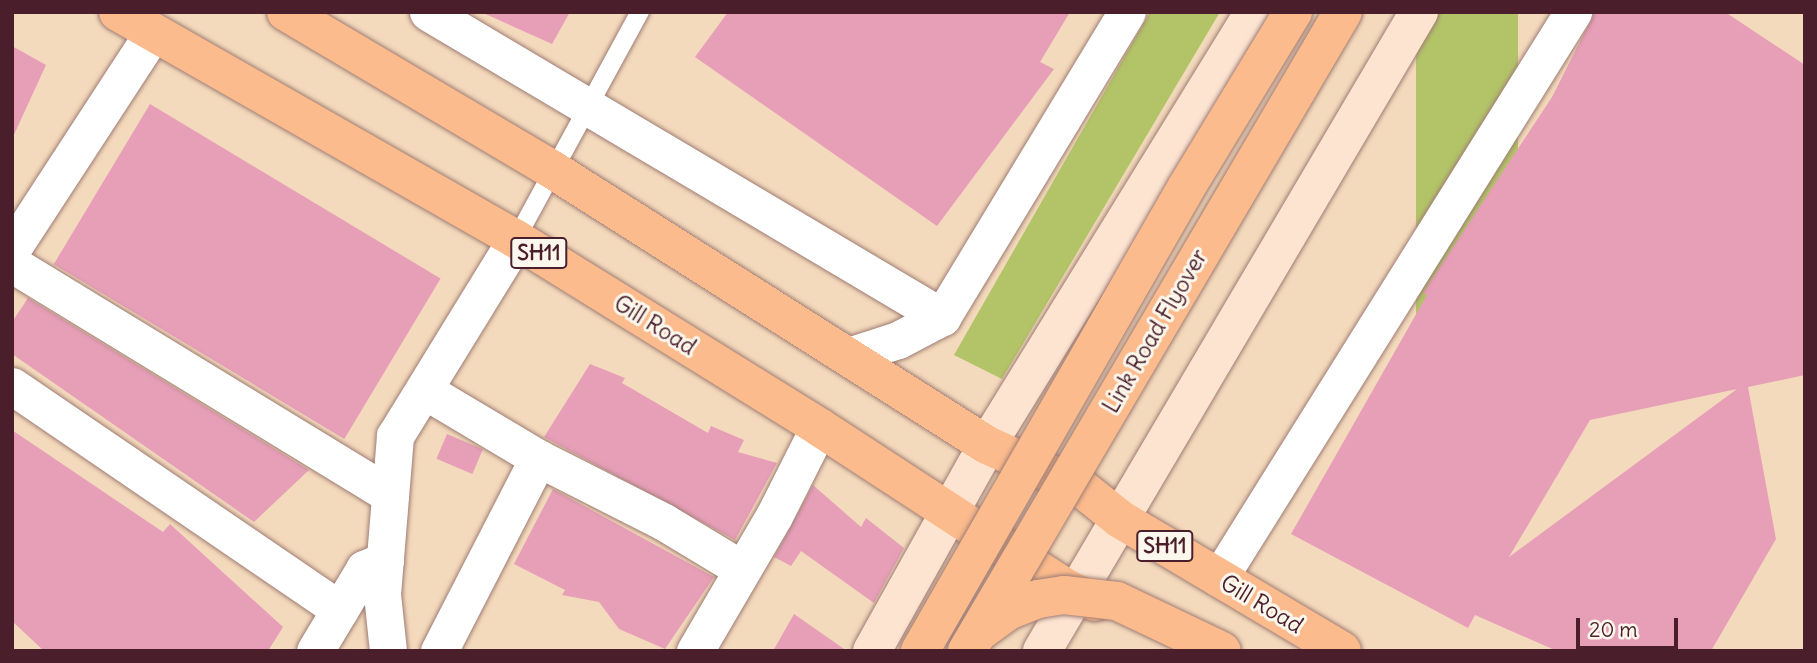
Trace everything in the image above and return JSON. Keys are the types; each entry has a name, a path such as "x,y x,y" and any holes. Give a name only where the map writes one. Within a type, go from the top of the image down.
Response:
{"main road":[{"name":"Gill Road","path":"118,12 516,239 819,426 1064,587 1080,593 1183,651"},
{"name":"Gill Road","path":"286,12 553,170 987,445 1080,487 1120,519 1342,651"},
{"name":"Link Road Flyover","path":"920,651 1186,188 1293,12"},
{"name":"Link Road Flyover","path":"973,642 1343,12"},
{"path":"973,642 1008,611 1038,599 1064,595 1117,601 1222,651"}],"street":[{"path":"428,12 589,104 942,317"},
{"path":"848,356 898,340 942,317 1127,12"},
{"path":"872,651 987,445 1254,12"},
{"path":"1042,651 1080,593 1120,519 1419,12"},
{"path":"1219,578 1573,12"},
{"path":"12,249 153,33"},
{"path":"388,651 382,594 395,436 516,239"},
{"path":"12,264 390,495"},
{"path":"12,386 340,610"},
{"path":"424,390 538,458 664,522 742,569"},
{"path":"695,651 819,426"},
{"path":"439,651 538,458"},
{"path":"315,651 364,569 385,561"}],"lane":[{"path":"516,239 640,12"}],"green space":[{"path":"1150,12 1220,12 1002,379 954,355"},
{"path":"1416,12 1518,12 1518,348 1416,348"}],"building":[{"path":"481,12 570,12 552,44"},
{"path":"728,12 1070,12 1040,62 1054,69 937,226 695,57"},
{"path":"1595,12 1725,12 1805,65 1805,375 1748,387 1776,539 1711,651 1557,651 1475,615 1468,628 1291,534 1427,295 1423,293 1552,97","holes":["1737,389 1509,557 1590,420"]},
{"path":"12,46 46,65 12,139"},
{"path":"150,104 441,279 344,439 54,264"},
{"path":"28,298 309,470 254,522 12,354 12,322"},
{"path":"590,364 625,378 622,383 708,433 711,426 744,440 738,452 777,463 735,540 544,437"},
{"path":"12,430 163,532 170,524 283,627 268,651 44,651 12,621"},
{"path":"447,434 483,449 472,474 436,459"},
{"path":"813,485 861,527 866,518 904,548 874,603 801,551 791,566 774,557"},
{"path":"553,489 714,577 665,649 619,629 599,602 562,595 565,590 514,564"},
{"path":"794,614 847,651 773,651"}]}
